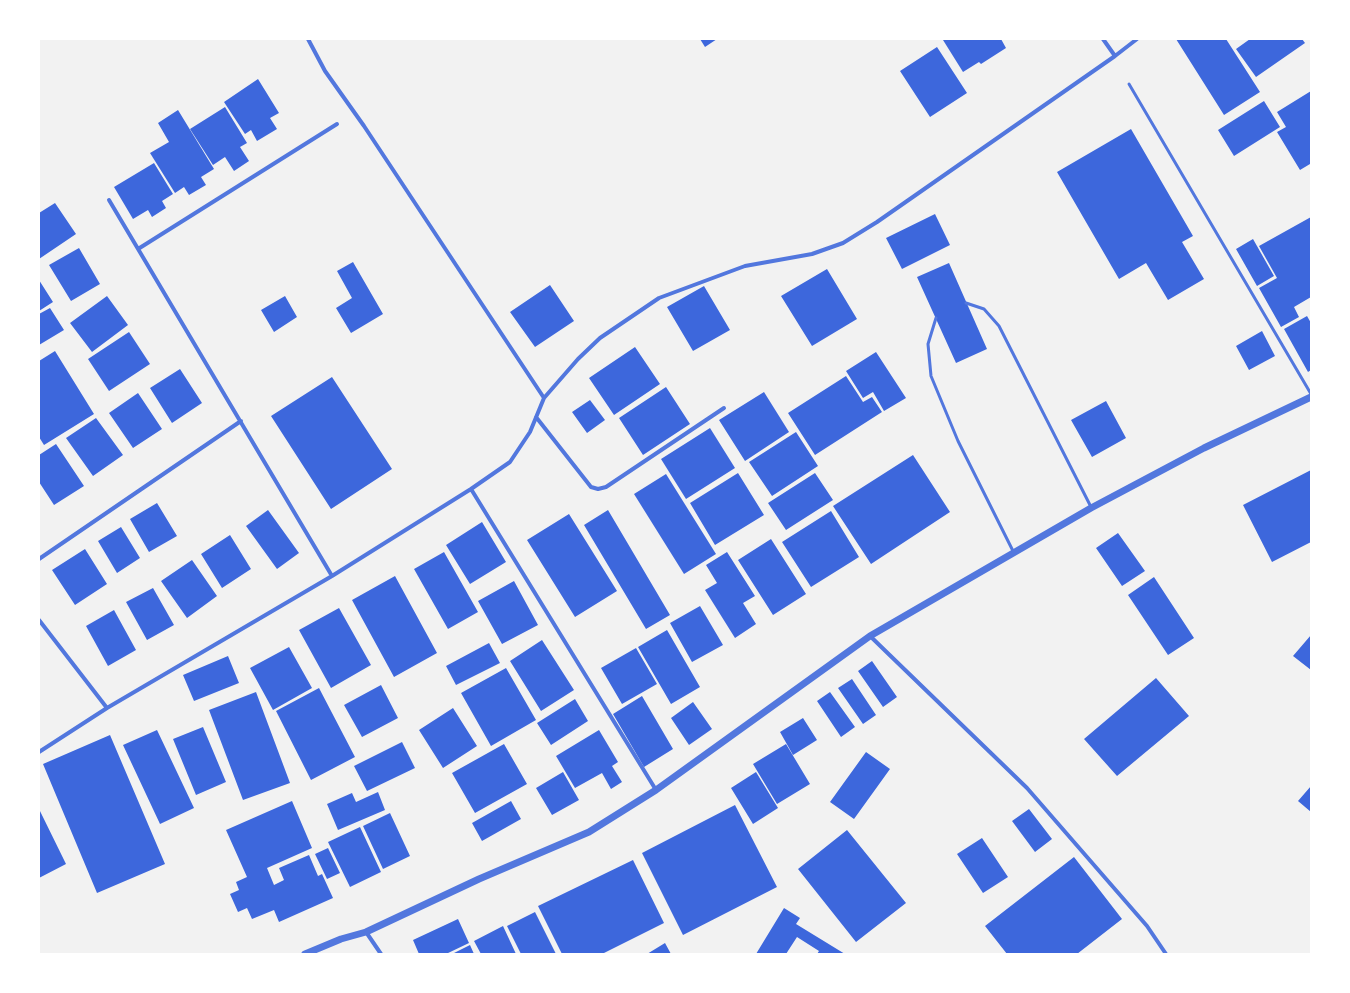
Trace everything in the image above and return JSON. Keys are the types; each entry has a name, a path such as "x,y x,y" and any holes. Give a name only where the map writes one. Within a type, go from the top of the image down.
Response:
{"street":[{"path":"308,39 325,71 364,126 544,398"},
{"path":"1103,39 1115,56"},
{"path":"39,752 107,708 332,576 471,489 510,462 530,432 544,398 578,358 600,338 659,298 744,266 812,254 843,243 877,222 1115,56 1137,39"},
{"path":"138,249 337,124"},
{"path":"109,200 332,576"},
{"path":"305,954 341,939 366,932 479,879 589,832 656,790 870,636 1092,508 1204,448 1311,396"},
{"path":"536,417 591,487 598,489 606,487 724,408"},
{"path":"39,559 241,422"},
{"path":"471,489 656,790"},
{"path":"39,620 107,708"},
{"path":"870,636 1026,788 1147,926 1166,954"},
{"path":"366,932 381,954"}],"lane":[{"path":"1129,84 1311,396"},
{"path":"966,303 984,309 999,326 1092,508"},
{"path":"936,318 928,344 931,376 958,441 1014,553"}],"building":[{"path":"700,39 717,39 705,47"},
{"path":"1001,39 1006,48 981,64 979,62 963,72 943,40"},
{"path":"1176,39 1226,39 1260,92 1224,115"},
{"path":"1250,39 1302,39 1305,43 1256,77 1236,49"},
{"path":"937,47 967,93 930,117 900,71"},
{"path":"258,79 279,113 270,118 277,129 257,141 251,130 245,134 224,102"},
{"path":"1311,91 1311,166 1310,164 1300,170 1277,132 1286,127 1277,112"},
{"path":"1264,101 1280,127 1234,156 1218,130"},
{"path":"225,107 247,143 240,147 249,161 234,171 225,157 213,165 190,129"},
{"path":"178,110 214,169 201,177 206,185 189,195 184,187 175,193 150,153 169,142 158,123"},
{"path":"1131,129 1193,236 1182,242 1204,279 1168,300 1146,263 1119,279 1057,172"},
{"path":"154,163 173,194 162,201 166,208 152,217 148,210 133,219 114,187"},
{"path":"55,203 76,234 39,259 39,213"},
{"path":"935,214 950,245 902,269 886,238"},
{"path":"1311,217 1311,297 1294,307 1299,317 1281,327 1259,288 1277,278 1259,246"},
{"path":"1253,239 1274,276 1257,286 1236,249"},
{"path":"79,248 100,284 71,301 49,265"},
{"path":"353,262 383,314 351,333 336,308 352,298 337,271"},
{"path":"949,263 987,349 956,363 917,277"},
{"path":"827,269 857,319 812,346 781,296"},
{"path":"39,280 53,302 39,311"},
{"path":"550,285 574,321 535,347 510,312"},
{"path":"704,286 730,330 693,351 667,307"},
{"path":"107,296 128,325 92,352 70,323"},
{"path":"285,296 297,317 274,332 261,310"},
{"path":"50,308 64,330 39,345 39,314"},
{"path":"1307,316 1311,323 1311,370 1308,372 1284,329"},
{"path":"1262,331 1275,356 1249,370 1236,346"},
{"path":"129,332 150,364 109,391 88,359"},
{"path":"635,347 660,384 614,415 589,378"},
{"path":"55,351 94,414 44,445 39,437 39,361"},
{"path":"876,352 906,398 884,411 873,392 863,398 846,371"},
{"path":"180,369 202,403 172,423 150,388"},
{"path":"846,376 863,402 872,397 882,412 815,455 788,413"},
{"path":"332,377 392,469 331,509 271,416"},
{"path":"666,387 690,424 643,455 619,418"},
{"path":"764,392 789,432 745,461 719,420"},
{"path":"138,393 162,429 133,448 109,413"},
{"path":"590,400 605,420 587,433 572,412"},
{"path":"1106,401 1126,438 1092,457 1071,420"},
{"path":"96,418 123,455 93,476 66,438"},
{"path":"710,428 735,468 686,499 661,459"},
{"path":"796,432 818,466 772,496 749,462"},
{"path":"56,444 84,486 54,505 39,482 39,455"},
{"path":"913,455 950,512 871,564 833,506"},
{"path":"1311,470 1311,542 1272,562 1243,505"},
{"path":"738,473 764,515 715,545 690,503"},
{"path":"815,473 833,500 786,530 768,503"},
{"path":"666,474 716,554 684,574 634,494"},
{"path":"157,503 177,536 149,552 130,519"},
{"path":"268,510 299,553 277,569 246,526"},
{"path":"608,510 670,615 646,629 584,525"},
{"path":"831,511 859,557 811,587 782,542"},
{"path":"569,514 617,591 575,617 527,540"},
{"path":"482,522 506,562 470,584 446,545"},
{"path":"121,527 140,558 117,573 98,541"},
{"path":"1118,533 1145,571 1122,586 1096,548"},
{"path":"230,535 251,569 222,588 201,554"},
{"path":"771,539 806,594 773,615 738,560"},
{"path":"85,549 107,584 75,605 52,570"},
{"path":"444,552 478,612 448,629 414,569"},
{"path":"727,552 755,596 743,603 756,624 735,638 705,590 717,583 706,565"},
{"path":"192,560 217,596 187,618 161,581"},
{"path":"395,576 437,653 394,677 352,600"},
{"path":"1154,577 1194,638 1168,655 1128,595"},
{"path":"514,581 538,625 502,644 478,601"},
{"path":"153,588 174,625 147,640 126,602"},
{"path":"700,606 723,645 692,662 670,623"},
{"path":"339,608 371,665 331,688 299,630"},
{"path":"114,610 136,650 108,666 86,626"},
{"path":"667,630 700,687 671,704 638,647"},
{"path":"1311,635 1311,670 1293,656"},
{"path":"542,640 574,690 541,711 510,661"},
{"path":"489,643 500,663 456,685 446,666"},
{"path":"289,647 312,688 273,710 250,668"},
{"path":"636,648 657,684 622,704 601,668"},
{"path":"228,656 239,683 194,701 183,675"},
{"path":"872,661 897,697 883,707 858,671"},
{"path":"506,668 536,720 491,746 461,693"},
{"path":"1156,678 1189,716 1117,776 1084,739"},
{"path":"852,679 876,715 863,724 838,688"},
{"path":"381,685 398,718 362,737 344,705"},
{"path":"319,688 355,757 311,780 276,711"},
{"path":"256,692 290,783 243,800 209,710"},
{"path":"830,692 855,727 841,737 817,701"},
{"path":"642,696 673,749 644,767 613,714"},
{"path":"575,699 588,721 551,745 537,723"},
{"path":"693,702 712,729 689,745 671,718"},
{"path":"453,708 477,746 443,768 419,730"},
{"path":"803,718 817,740 793,755 780,732"},
{"path":"203,727 226,782 196,795 173,739"},
{"path":"157,730 194,808 160,824 123,745"},
{"path":"599,730 618,762 612,766 622,782 611,789 602,773 575,788 556,756"},
{"path":"110,735 165,864 97,893 43,764"},
{"path":"402,742 415,768 367,791 354,766"},
{"path":"504,744 527,784 475,813 452,773"},
{"path":"786,744 810,784 777,804 753,764"},
{"path":"866,752 890,769 854,819 830,802"},
{"path":"563,772 579,800 552,815 536,788"},
{"path":"756,772 778,808 753,824 731,788"},
{"path":"1311,786 1311,812 1298,801"},
{"path":"378,792 385,810 338,830 327,804 352,793 356,802"},
{"path":"292,801 312,848 267,868 274,885 284,880 279,868 309,855 318,876 322,874 333,898 279,922 274,910 252,919 247,908 238,912 230,894 239,890 236,882 247,877 226,830"},
{"path":"511,801 521,819 482,841 472,823"},
{"path":"735,805 777,887 683,935 642,853"},
{"path":"39,809 66,864 39,878"},
{"path":"1029,809 1052,839 1035,852 1012,821"},
{"path":"390,813 410,856 383,869 363,826"},
{"path":"360,827 381,872 350,887 328,842"},
{"path":"847,830 906,903 856,942 798,869"},
{"path":"982,838 1008,877 983,893 957,854"},
{"path":"328,848 340,873 327,879 315,854"},
{"path":"1074,857 1122,919 1077,954 1007,954 985,926"},
{"path":"633,860 664,923 602,954 562,954 538,906"},
{"path":"784,908 800,918 796,924 845,954 817,954 819,951 797,937 786,954 756,954"},
{"path":"535,912 556,954 521,954 507,926"},
{"path":"458,919 469,943 446,954 419,954 413,940"},
{"path":"503,926 516,954 481,954 474,941"},
{"path":"665,943 671,954 647,954"},
{"path":"470,945 474,954 452,954"}]}
